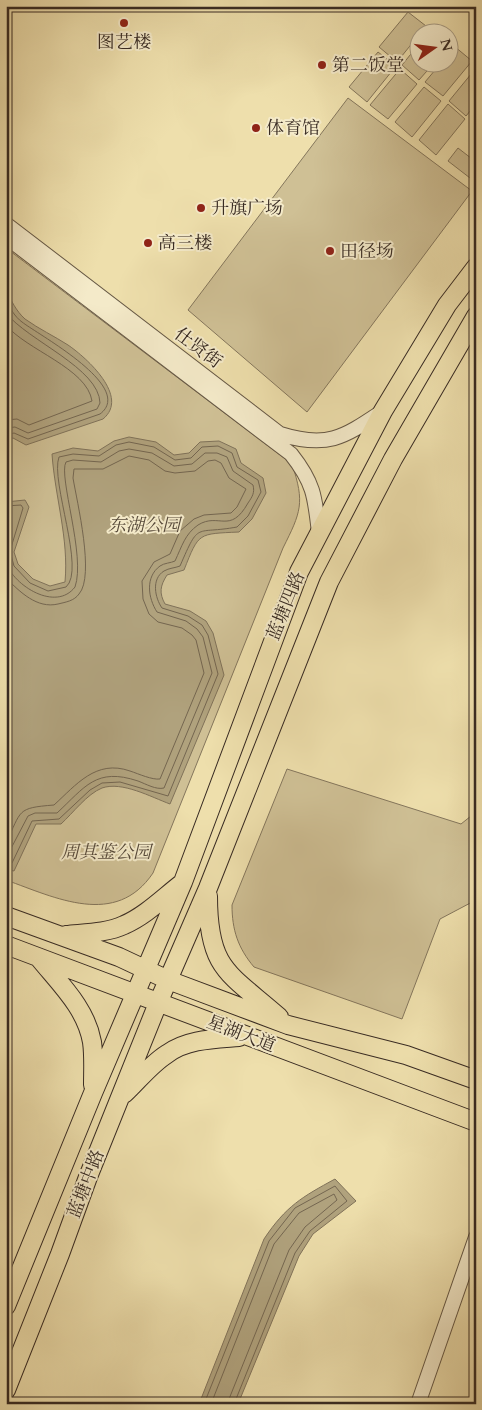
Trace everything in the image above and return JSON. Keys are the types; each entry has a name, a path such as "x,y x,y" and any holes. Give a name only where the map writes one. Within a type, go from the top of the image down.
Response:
{"main road":[{"name":"蓝塘四路","path":"146,970 183,882 299,572 383,411 447,305 476,267"},
{"path":"447,305 473,319"},
{"name":"蓝塘四路","path":"168,980 208,888 329,582 372,498 473,319"},
{"path":"269,649 269,663 272,669 286,672 298,660"},
{"path":"62,935 96,932 122,926 137,918 183,882"},
{"path":"208,888 208,919 211,938 222,967 288,1025"},
{"name":"星湖大道","path":"7,918 62,935 168,980 288,1025 406,1055 476,1080"},
{"name":"星湖大道","path":"6,945 476,1122"},
{"path":"38,957 70,995 84,1017 92,1044 93,1093"},
{"name":"蓝塘中路","path":"6,1306 93,1093 146,970"},
{"name":"蓝塘中路","path":"6,1390 168,980"},
{"path":"120,1098 156,1062 179,1047 211,1040 244,1036"},
{"path":"32,1244 43,1243 54,1247 60,1254"}],"street":[{"name":"仕贤街","path":"6,224 280,434 301,441 324,441 349,434 383,411"},
{"path":"6,237 291,454 307,474 315,498 319,533"},
{"path":"418,1404 476,1237"}],"green space":[{"path":"408,12 421,22 410,22 410,46 397,62 379,47"},
{"path":"460,51 472,61 443,96 425,82 433,72 460,72"},
{"path":"378,52 396,66 367,102 349,87"},
{"path":"410,55 410,72 426,72 419,80 402,65"},
{"path":"476,68 476,104 466,116 449,101"},
{"path":"400,69 417,84 388,119 370,105"},
{"path":"424,87 441,101 412,137 395,122"},
{"name":"田径场","path":"348,98 472,191 307,412 188,310"},
{"path":"448,104 465,119 436,155 419,140"},
{"path":"458,148 476,162 476,172 470,178 448,161"},
{"name":"东湖公园","path":"6,248 292,464 299,489 299,507 294,525 283,548 153,873 138,890 121,900 103,904 84,904 65,900 6,880"},
{"path":"287,769 461,824 476,812 476,900 440,919 402,1019 254,967 240,946 233,923 232,905"}],"water":[{"path":"6,290 16,309 25,319 68,345 95,368 109,389 112,400 110,410 103,419 26,445 13,438 6,440"},
{"path":"129,437 156,442 174,455 189,453 200,442 219,441 236,449 241,463 263,478 266,493 252,519 239,532 215,533 202,538 193,548 184,570 167,575 162,586 161,593 165,604 190,611 206,621 213,633 224,675 170,804 127,788 110,786 102,788 86,799 61,824 36,824 14,871 6,869 6,502 25,500 29,507 14,552 18,564 33,579 50,586 65,582 65,550 52,454 73,448 98,451 114,441"},
{"path":"335,1179 356,1201 313,1234 299,1256 238,1404 199,1404 264,1239 280,1218 295,1203"}],"place":[{"name":"图艺楼","path":"124,23"},
{"name":"第二饭堂","path":"322,65"},
{"name":"体育馆","path":"256,128"},
{"name":"升旗广场","path":"201,208"},
{"name":"高三楼","path":"148,243"},
{"name":"田径场","path":"330,251"}],"park label":[{"name":"周其鉴公园","path":"106,852"}]}
